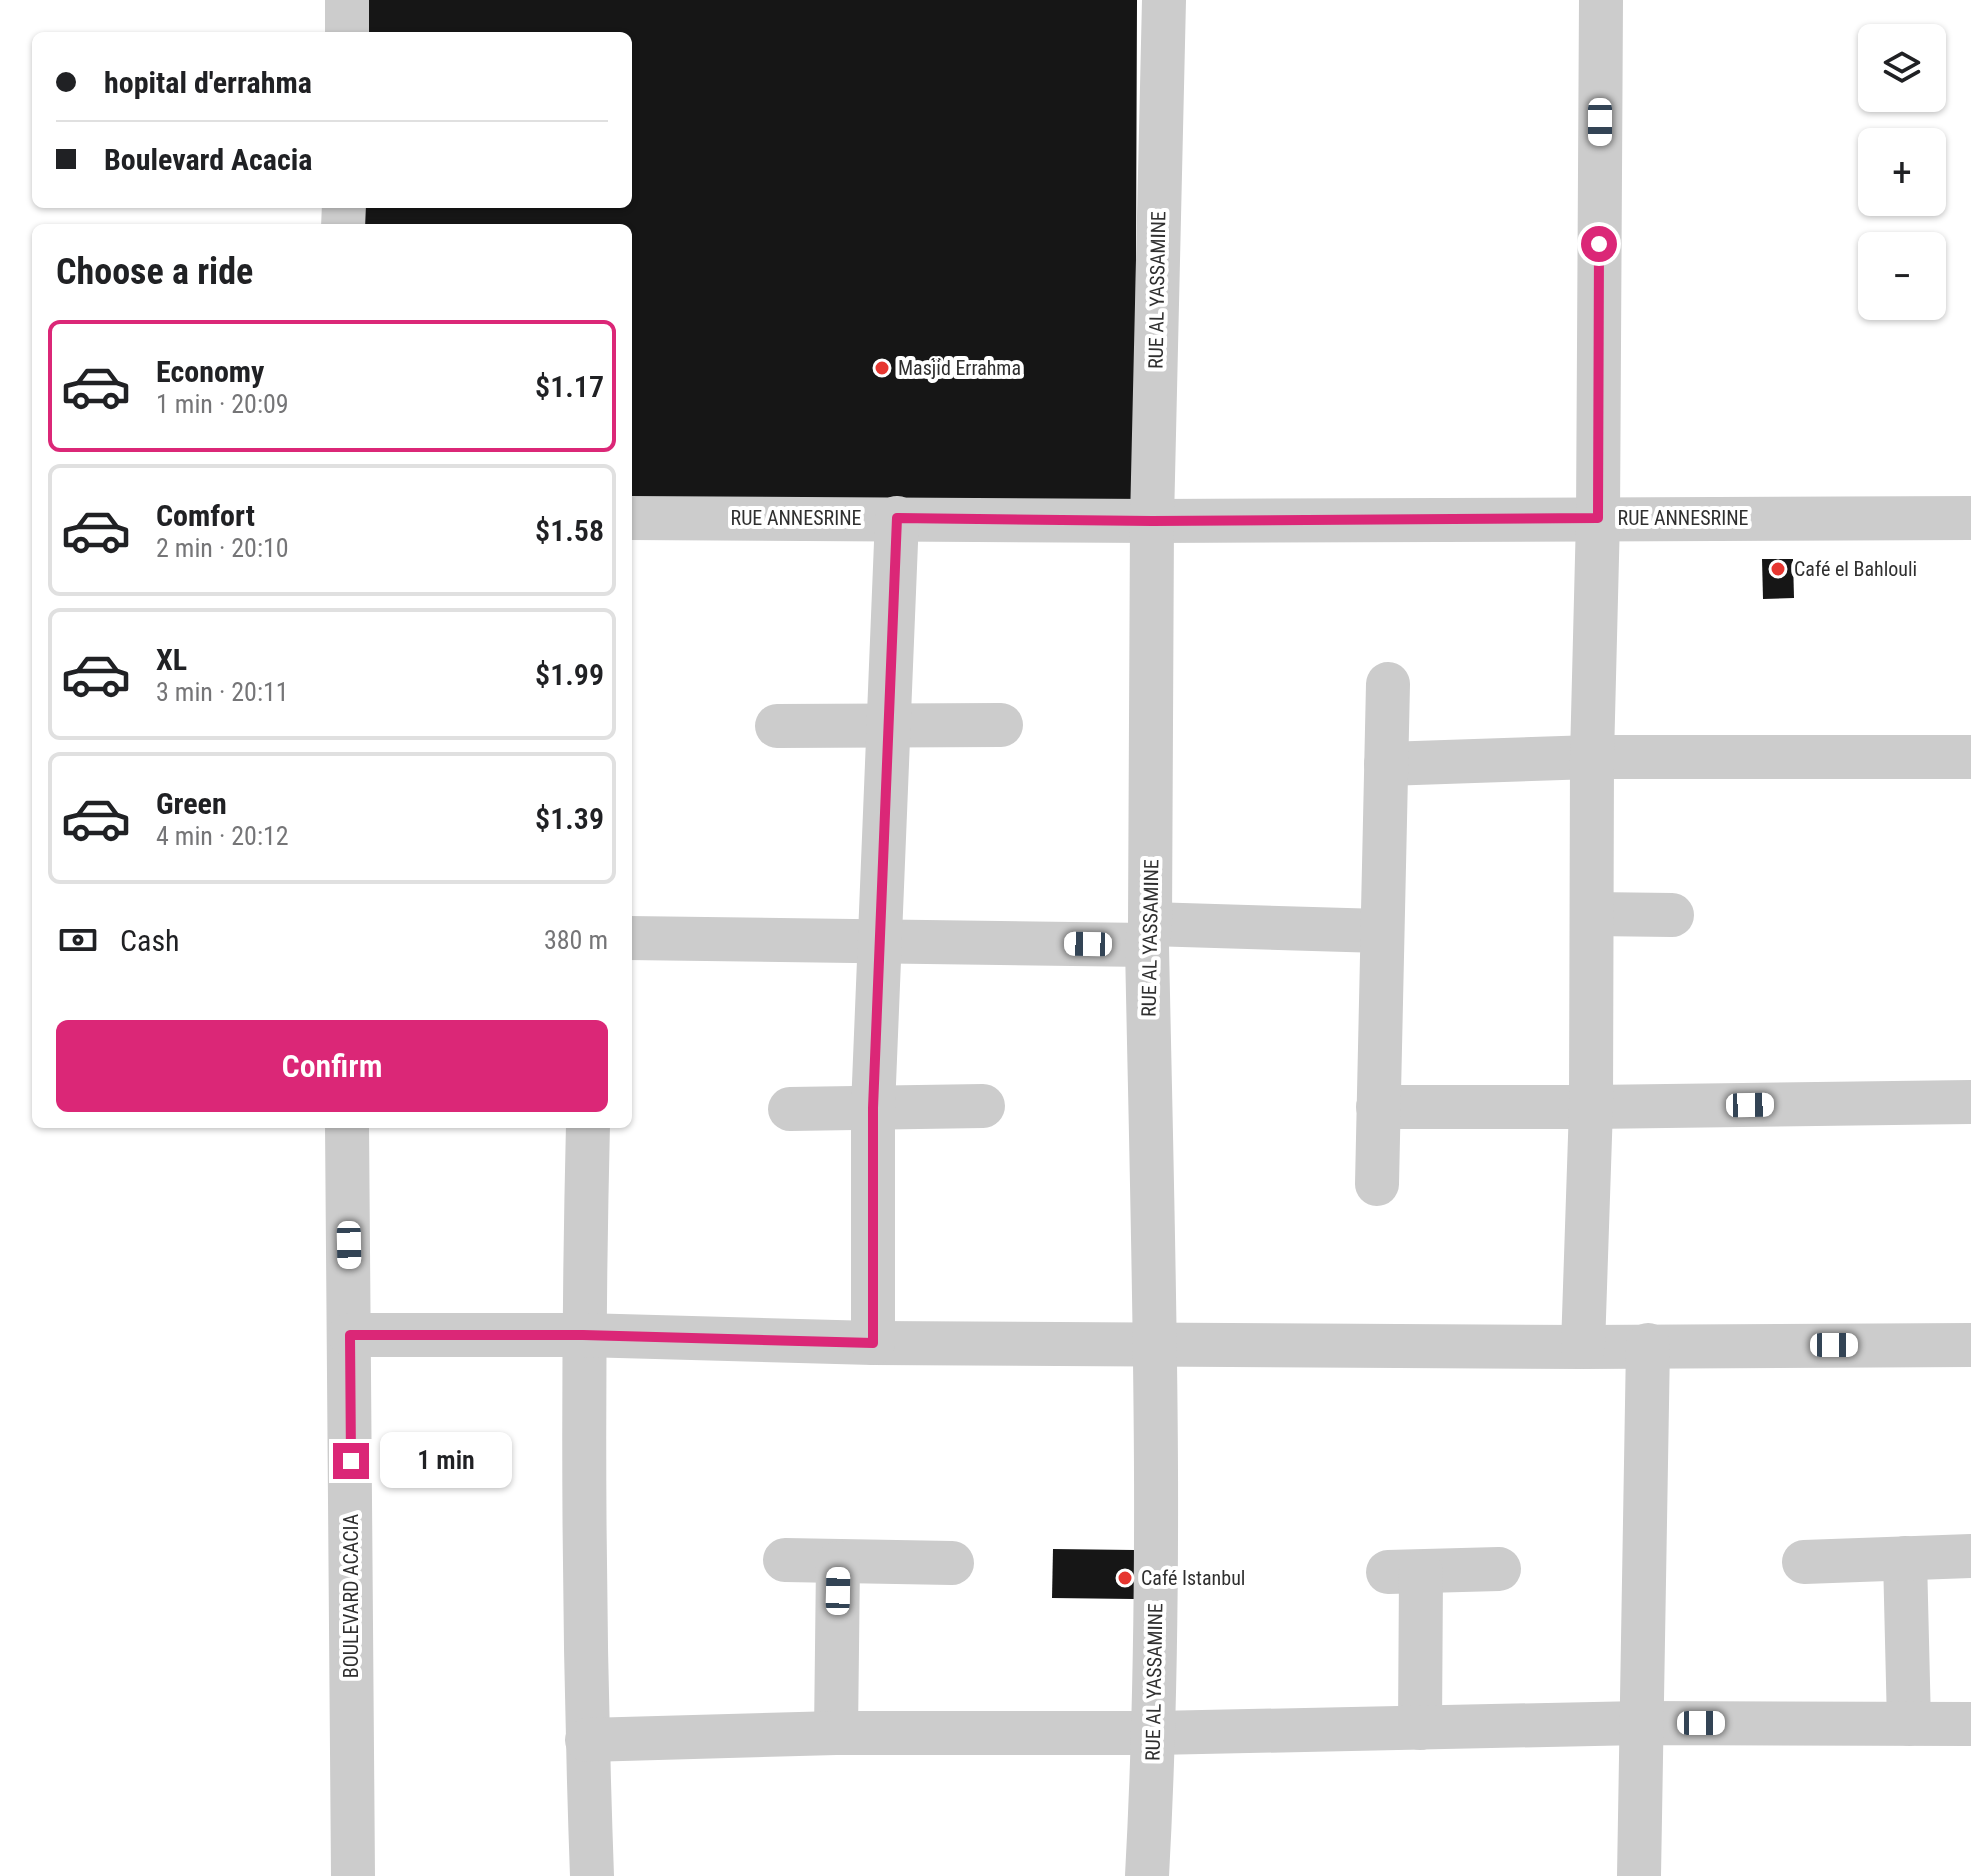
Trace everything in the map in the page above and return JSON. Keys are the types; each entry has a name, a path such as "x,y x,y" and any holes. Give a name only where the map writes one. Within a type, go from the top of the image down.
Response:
{"street":[{"path":"347,0 347,32"},
{"name":"RUE AL YASSAMINE","path":"1147,1876 1155,1733 1155,1345 1149,935 1152,521 1164,0"},
{"path":"1583,1347 1591,1107 1601,0"},
{"name":"RUE ANNESRINE","path":"632,518 1152,521 1971,518"},
{"path":"873,1343 873,1108 897,518"},
{"path":"1377,1184 1388,684"},
{"path":"777,726 1001,725"},
{"path":"1386,764 1592,757 1971,757"},
{"path":"1593,914 1672,915"},
{"path":"632,938 880,940 1381,931"},
{"path":"1378,1107 1971,1102"},
{"path":"790,1109 983,1106"},
{"name":"BOULEVARD ACACIA","path":"347,1128 353,1876"},
{"path":"588,1128 583,1335 587,1740 592,1876"},
{"path":"350,1335 583,1335 873,1343 1155,1345 1971,1345"},
{"path":"1639,1876 1648,1345"},
{"path":"1804,1562 1971,1556"},
{"path":"1905,1558 1909,1724"},
{"path":"785,1560 952,1563"},
{"path":"836,1733 838,1563"},
{"path":"1420,1728 1404,1572 1499,1569"},
{"path":"587,1740 836,1733 1155,1733 1641,1723 1971,1724"}],"building":[{"name":"Masjid Errahma","path":"362,0 1137,0 1135,511 632,507 632,224 358,224 358,208 632,208 632,32 361,32"},
{"path":"1762,559 1793,559 1794,598 1763,599"},
{"path":"1053,1549 1134,1550 1134,1599 1052,1598"}],"place":[{"name":"Masjid Errahma","path":"882,368"},
{"name":"Café el Bahlouli","path":"1778,569"},
{"name":"Café Istanbul","path":"1125,1578"}],"route":[{"path":"351,1461 350,1335 583,1335 873,1343 873,1108 897,518 1152,521 1598,518 1599,244"}]}
